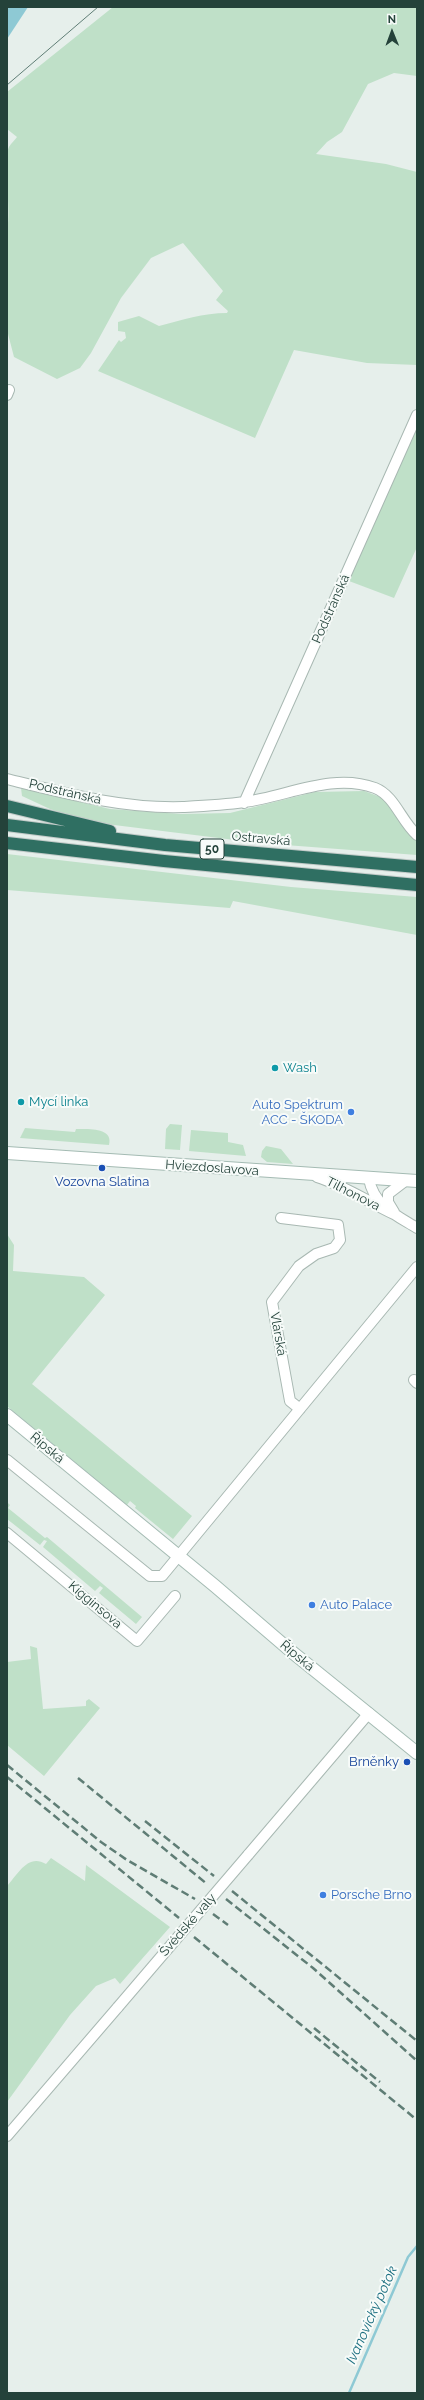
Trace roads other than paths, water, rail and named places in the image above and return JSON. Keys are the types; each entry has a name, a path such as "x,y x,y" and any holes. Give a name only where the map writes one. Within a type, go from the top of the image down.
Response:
{"highway":[{"name":"50","path":"7,806 165,845"},
{"name":"Ostravská","path":"7,825 165,845 417,867"},
{"name":"50","path":"7,843 164,861 417,885"}],"street":[{"name":"Podstránská","path":"244,802 417,416"},
{"name":"Podstránská","path":"7,778 110,802 182,807 244,802 313,786 341,783 361,784 376,788 387,795 417,835"},
{"name":"Hviezdoslavova","path":"7,1153 411,1181"},
{"name":"Tilhonova","path":"310,1175 345,1188 417,1228"},
{"name":"Tilhonova","path":"369,1179 377,1200 396,1215"},
{"name":"Tilhonova","path":"396,1215 388,1202 388,1194 411,1181"},
{"name":"Vlárská","path":"281,1218 338,1225 340,1240 334,1248 316,1254 299,1266 272,1302 290,1401 300,1409"},
{"path":"7,1460 150,1576 163,1576 417,1267"},
{"name":"Řípská","path":"7,1415 180,1556 292,1652 417,1753"},
{"name":"Kigginsova","path":"7,1533 138,1641 175,1596"},
{"name":"Švédské valy","path":"7,2136 369,1713"}],"water":[{"path":"7,7 28,7 7,39"}],"waterway":[{"name":"Ivanovický potok","path":"349,2393 408,2257 417,2246"}],"tram line":[{"path":"7,85 98,7"}],"railway":[{"path":"7,1765 101,1842 127,1860 195,1899"},
{"path":"7,1777 179,1918"},
{"path":"78,1778 207,1884"},
{"path":"145,1821 214,1876"},
{"path":"232,1891 417,2041"},
{"path":"226,1899 313,1968 416,2060"},
{"path":"213,1914 228,1925"},
{"path":"194,1937 417,2120"},
{"path":"314,2028 380,2082"}],"place":[{"name":"Wash","path":"275,1068"},
{"name":"Mycí linka","path":"21,1102"},
{"name":"Auto Spektrum ACC - ŠKODA","path":"351,1112"},
{"name":"Vozovna Slatina","path":"102,1168"},
{"name":"Auto Palace","path":"312,1605"},
{"name":"Brněnky","path":"407,1762"},
{"name":"Porsche Brno","path":"323,1895"}]}
